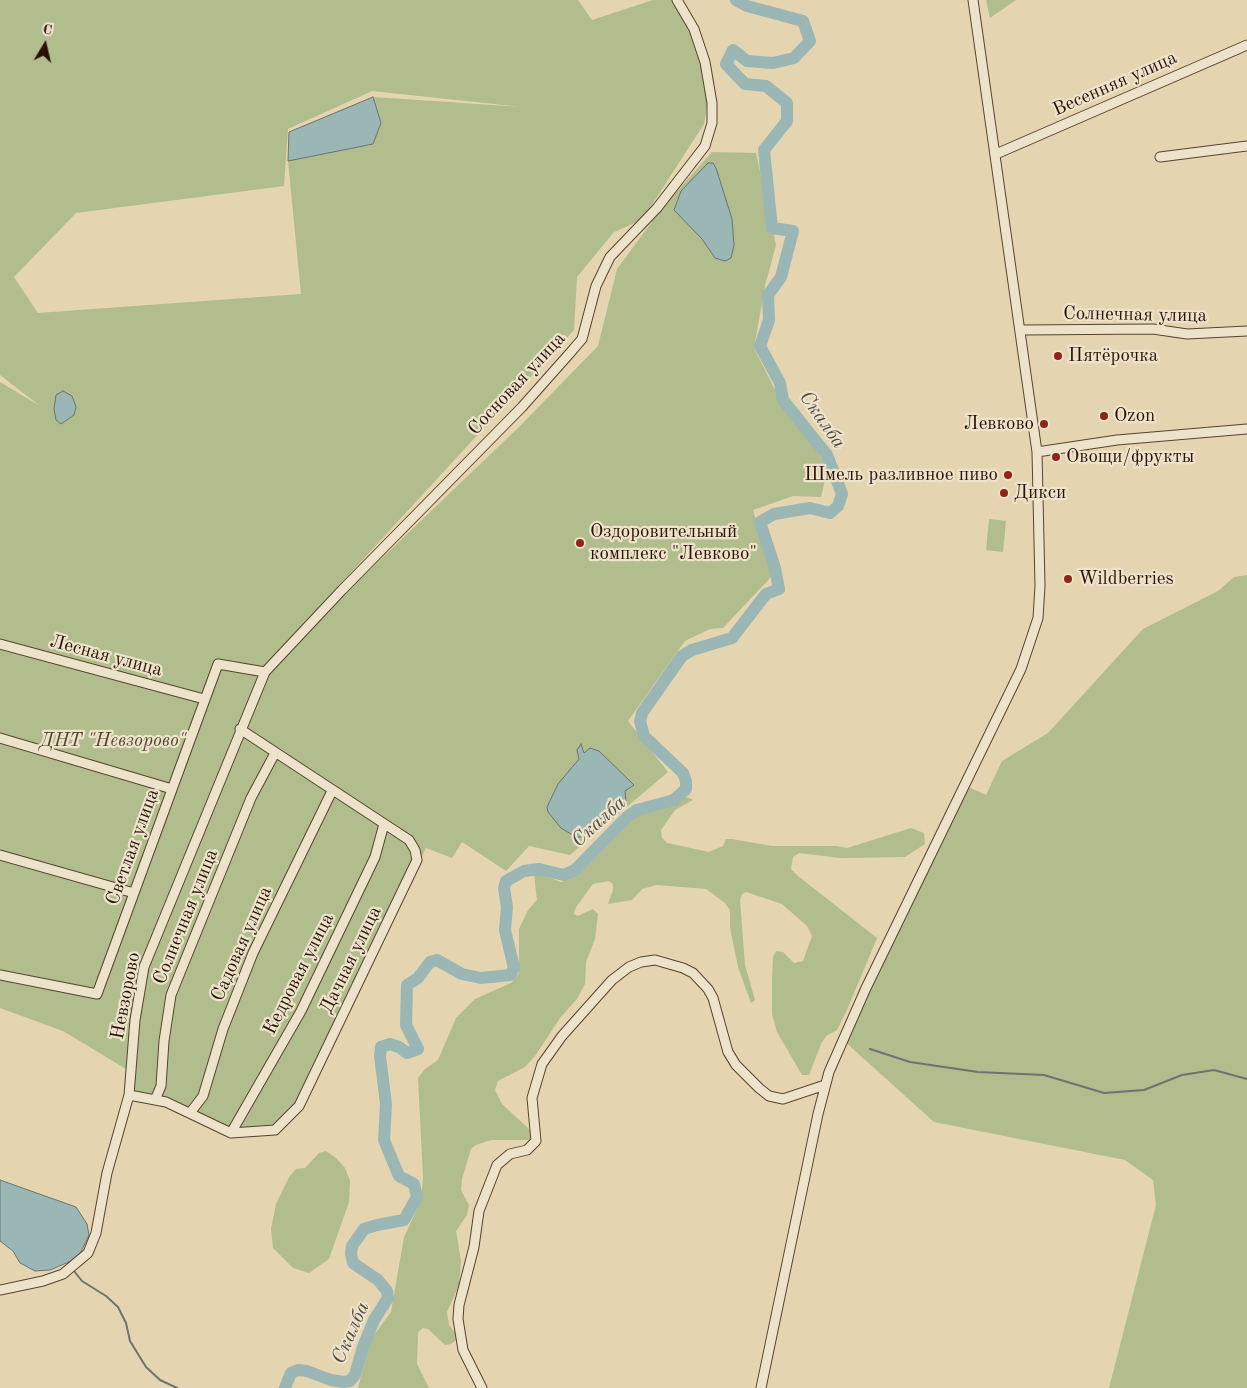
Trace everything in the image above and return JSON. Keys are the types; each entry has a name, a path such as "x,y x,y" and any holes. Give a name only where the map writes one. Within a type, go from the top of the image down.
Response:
{"street":[{"name":"Сосновая улица","path":"267,669 522,407 570,353 582,338 596,286 610,257 657,208 705,146 712,123 712,103 705,62 694,30 677,0"},
{"path":"762,1388 825,1085 842,1039 866,988 1021,669 1030,648 1038,618 1040,586 1038,452 974,0"},
{"name":"Весенняя улица","path":"996,154 1247,45"},
{"path":"1160,157 1247,146"},
{"name":"Солнечная улица","path":"1022,330 1153,329 1186,334 1247,331"},
{"path":"1038,452 1118,440 1247,429"},
{"name":"Лесная улица","path":"0,644 204,699"},
{"name":"Светлая улица","path":"0,975 97,994 218,664 267,669"},
{"name":"Невзорово","path":"0,1290 43,1281 63,1274 88,1253 96,1233 107,1173 128,1095 135,1020 144,967 240,729 267,669"},
{"name":"Дачная улица","path":"128,1095 155,1100 231,1133 275,1130 299,1106 417,860 415,850 409,840 240,729"},
{"path":"0,738 172,789"},
{"name":"Солнечная улица","path":"155,1100 161,1086 171,996 252,798 275,753"},
{"name":"Садовая улица","path":"190,1114 203,1096 223,1029 252,953 332,791"},
{"name":"Кедровая улица","path":"231,1133 301,1011 375,857 384,824"},
{"path":"0,855 134,893"},
{"path":"482,1388 463,1350 458,1319 459,1305 474,1247 479,1211 497,1165 510,1154 527,1150 536,1141 532,1098 542,1064 562,1036 612,980 629,967 641,962 655,960 683,968 701,980 713,998 728,1052 736,1065 764,1092 769,1096 783,1099 825,1085"}],"green space":[{"name":"ДНТ \"Невзорово\"","path":"0,0 578,0 592,20 653,0 673,0 689,26 702,62 709,96 704,124 642,220 614,232 577,277 574,330 263,668 265,670 519,427 598,346 617,269 662,208 712,152 756,153 776,245 765,286 754,348 774,388 828,468 821,497 793,496 753,510 772,576 723,628 710,629 685,641 628,721 668,772 570,855 529,846 506,871 462,842 452,858 426,848 302,1102 269,1132 241,1136 172,1103 136,1093 131,1072 63,1031 0,1008 0,382 40,406 0,375","holes":["372,91 522,107 373,97 289,132 288,161 301,294 38,313 14,277 76,213 284,186 288,129"]},
{"path":"986,0 1016,0 990,18"},
{"path":"989,519 1006,521 1003,552 986,550"},
{"path":"1247,575 1247,1388 1109,1388 1156,1205 1153,1180 1125,1160 934,1122 842,1039 964,785 986,795 1002,761 1048,733 1143,629 1218,591 1234,577"},
{"path":"687,797 693,800 675,810 661,830 662,838 667,843 709,852 723,846 726,839 772,846 836,846 847,848 911,828 924,833 925,844 905,857 840,858 799,853 793,857 791,869 798,876 877,938 837,1030 826,1036 821,1044 809,1075 802,1075 777,1032 772,1014 773,957 776,951 783,952 794,963 803,961 812,936 807,926 782,904 746,892 742,894 740,900 745,965 755,1000 751,1003 738,967 730,928 730,910 725,903 706,889 657,885 642,889 632,900 608,904 613,884 609,881 593,884 576,907 574,914 578,916 593,909 598,914 595,939 586,962 585,984 577,999 560,1018 535,1056 525,1067 498,1081 495,1090 502,1104 528,1128 532,1134 530,1140 491,1140 476,1145 471,1149 462,1179 461,1190 469,1205 467,1215 456,1231 461,1261 459,1285 447,1312 449,1325 456,1334 456,1340 451,1344 445,1345 428,1329 423,1328 418,1332 417,1364 429,1388 358,1388 371,1339 391,1312 404,1237 419,1205 422,1191 418,1078 425,1069 438,1060 456,1018 475,999 511,983 519,973 519,929 528,910 537,900 534,875 537,873 561,882 568,880 579,873 601,852 632,818 645,812 659,810"},
{"path":"326,1151 345,1168 350,1181 349,1202 329,1259 309,1273 293,1268 273,1248 271,1229 276,1204 289,1177 296,1169 305,1168 319,1153"}],"water":[{"path":"373,97 381,123 373,144 288,161 289,132"},
{"path":"708,163 713,163 716,168 732,219 734,245 731,258 725,261 715,258 702,239 674,210 681,191"},
{"path":"63,391 72,396 76,407 74,415 61,424 56,420 54,409 56,395"},
{"path":"581,744 584,753 590,748 599,751 634,785 625,791 626,801 617,803 614,808 596,822 584,837 576,837 561,828 548,812 547,807 558,784 579,759 577,750"},
{"path":"0,1180 76,1207 87,1224 89,1235 80,1254 69,1262 50,1270 35,1271 20,1263 13,1251 0,1241"}],"waterway":[{"name":"Скалба","path":"285,1388 291,1373 298,1370 307,1371 331,1380 350,1381 355,1375 363,1347 374,1320 388,1298 387,1291 378,1280 353,1263 351,1254 352,1246 364,1229 404,1220 417,1197 414,1184 399,1176 384,1140 386,1104 380,1056 381,1047 390,1044 399,1047 407,1053 418,1049 406,1025 407,985 418,978 430,962 437,960 462,974 481,978 510,975 514,968 505,930 507,907 504,888 506,881 524,871 539,869 564,875 575,870 627,817 637,810 674,800 686,789 683,773 644,736 640,721 642,713 682,656 692,650 732,638 766,594 779,589 775,568 760,522 774,514 810,508 830,513 838,506 842,494 827,455 783,400 780,383 760,346 769,320 768,295 781,277 793,231 772,228 764,150 787,121 787,103 766,86 745,84 726,64 733,50 747,61 773,63 794,58 810,41 803,21 747,6 736,0"},
{"path":"870,1049 910,1062 978,1072 1044,1075 1104,1093 1144,1090 1182,1075 1214,1070 1247,1079"},
{"path":"74,1271 82,1281 106,1296 118,1307 126,1323 130,1341 146,1367 160,1380 177,1388"}],"place":[{"name":"Пятёрочка","path":"1058,356"},
{"name":"Ozon","path":"1104,416"},
{"name":"Левково","path":"1044,424"},
{"name":"Овощи/фрукты","path":"1056,457"},
{"name":"Шмель разливное пиво","path":"1008,475"},
{"name":"Дикси","path":"1004,493"},
{"name":"Оздоровительный комплекс \"Левково\"","path":"580,543"},
{"name":"Wildberries","path":"1068,579"}]}
